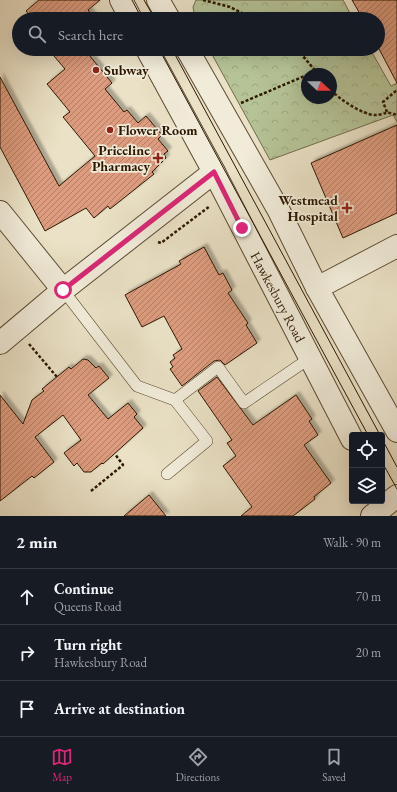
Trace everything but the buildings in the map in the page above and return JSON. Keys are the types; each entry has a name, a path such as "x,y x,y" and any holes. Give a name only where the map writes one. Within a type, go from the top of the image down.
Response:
{"street":[{"path":"121,0 127,12"},
{"path":"158,0 165,12"},
{"name":"Hawkesbury Road","path":"151,56 214,172 349,433"},
{"path":"191,56 278,209 317,288 397,431"},
{"path":"0,343 63,290 214,172"},
{"path":"0,212 63,290"},
{"path":"317,288 397,246"}],"lane":[{"path":"63,290 137,386 175,400 207,440 167,474"},
{"path":"175,400 218,368 244,403 310,358"}],"path":[{"path":"203,0 230,7 240,12"},
{"path":"303,56 313,68"},
{"path":"240,103 301,78"},
{"path":"387,112 383,102 397,90"},
{"path":"337,97 351,106 375,115 387,112 397,115"},
{"path":"161,243 211,206"},
{"path":"27,342 57,377"},
{"path":"91,491 123,465 115,454"}],"green space":[{"path":"196,0 343,0 349,12 194,12 193,7"},
{"path":"213,56 374,56 391,86 397,83 397,122 393,115 270,160"}],"tram line":[{"path":"132,0 138,12"},
{"path":"144,0 151,12"},
{"path":"163,56 366,432"},
{"path":"176,56 378,432"},
{"path":"385,445 397,467"},
{"path":"385,467 397,489"}],"place":[{"name":"Subway","path":"96,70"},
{"name":"Flower Room","path":"110,130"},
{"name":"Priceline Pharmacy","path":"158,158"},
{"name":"Westmead Hospital","path":"347,208"}],"route":[{"path":"63,290 214,172 242,228"}]}
